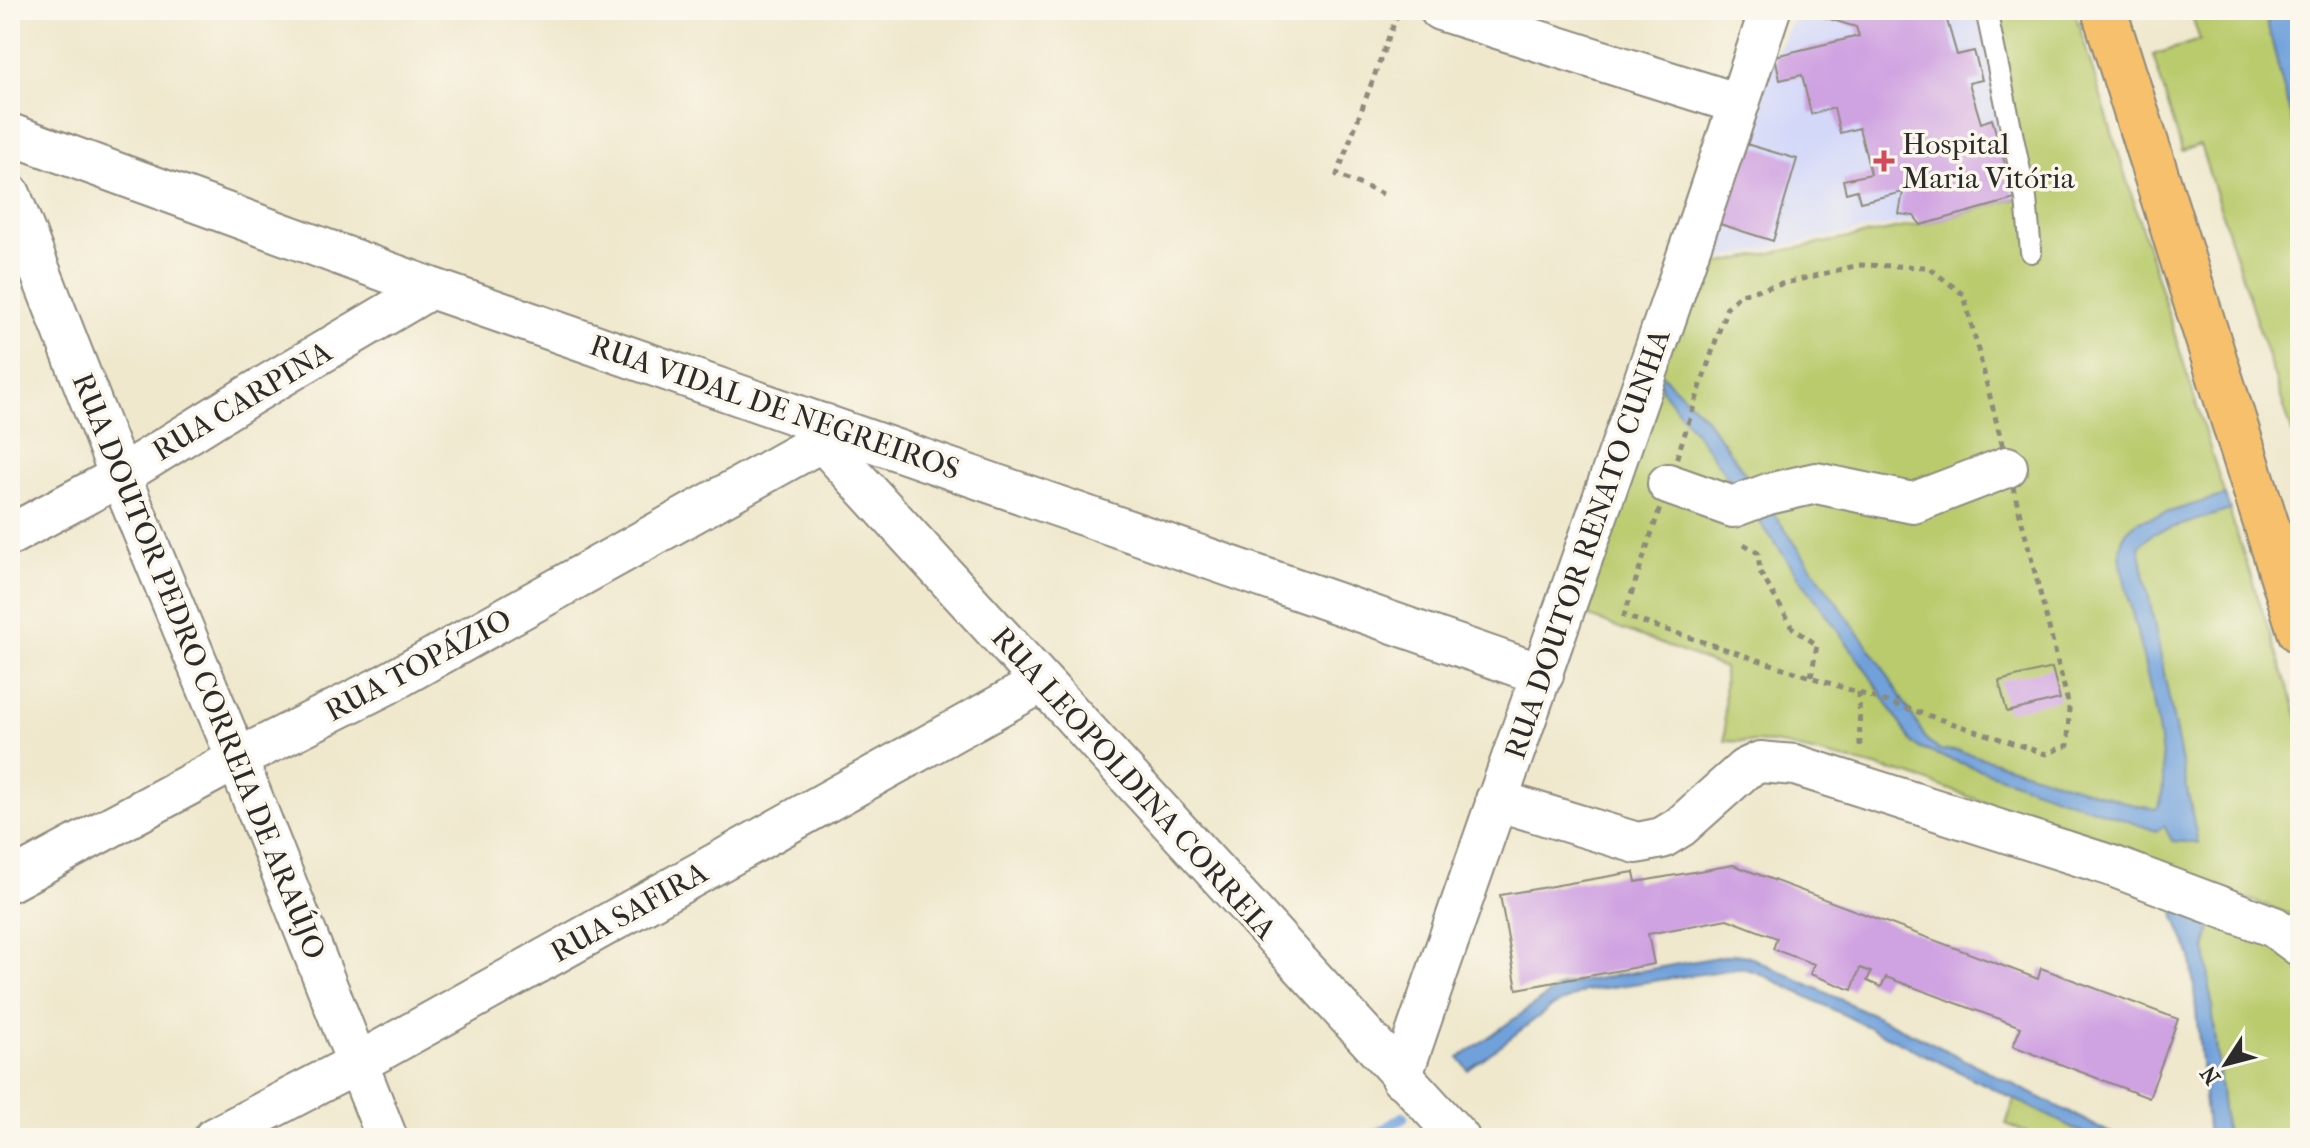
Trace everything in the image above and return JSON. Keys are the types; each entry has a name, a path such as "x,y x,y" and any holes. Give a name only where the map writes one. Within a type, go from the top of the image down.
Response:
{"main road":[{"path":"2104,10 2300,631"}],"street":[{"path":"1440,10 1739,104"},
{"name":"RUA DOUTOR RENATO CUNHA","path":"1401,1078 1496,800 1543,675 1611,471 1684,270 1770,10"},
{"name":"RUA VIDAL DE NEGREIROS","path":"10,134 823,432 1543,675"},
{"name":"RUA DOUTOR PEDRO CORREIA DE ARAÚJO","path":"10,194 120,476 237,759 387,1138"},
{"name":"RUA CARPINA","path":"10,535 120,476 431,288"},
{"name":"RUA LEOPOLDINA CORREIA","path":"823,432 1042,682 1459,1138"},
{"name":"RUA TOPÁZIO","path":"10,881 237,759 412,670 823,432"},
{"path":"1611,471 1668,495 1748,514 1816,483 1913,503 2007,467"},
{"name":"RUA SAFIRA","path":"214,1138 358,1063 1042,682"},
{"path":"1496,800 1637,843 1662,838 1680,827 1745,769 1760,762 1795,765 2112,866 2274,927 2300,946"}],"lane":[{"path":"1986,10 2026,199 2031,252"}],"path":[{"path":"1383,194 1337,175 1399,10"},
{"path":"1859,265 1928,267 1964,295 2007,467 2069,706 2068,745 2046,754 1624,616 1668,495 1683,437 1727,307 1741,294 1859,265"},
{"path":"1748,514 1760,572 1793,628 1817,645 1811,677"},
{"path":"1859,692 1860,785"}],"shaded area":[{"name":"Hospital Maria Vitória","path":"1798,10 1981,10 2035,199 1708,261 1775,56"}],"green space":[{"path":"1981,10 2074,10 2233,522 2300,724 2300,918 1910,775 1774,743 1725,741 1724,668 1564,607 1684,270 1931,222 2015,199 2035,199"},
{"path":"2190,10 2264,10 2300,153 2300,457 2200,145 2182,151 2153,55 2200,40"},
{"path":"2214,911 2300,963 2300,1138 2226,1138 2206,949"},
{"path":"2015,1099 2093,1138 2039,1138 2006,1124"}],"water":[{"path":"2264,10 2300,10 2300,153"},
{"path":"1655,368 1705,417 1880,663 1928,742 1940,750 1960,751 2138,806 2155,809 2159,806 2163,788 2162,764 2154,705 2121,565 2122,541 2127,531 2139,521 2225,495 2230,510 2152,534 2139,547 2198,843 2172,841 2164,826 2156,831 1913,744 1864,667 1662,390"},
{"path":"2172,894 2214,911 2206,949 2226,1138 2208,1138 2191,957 2175,917"},
{"path":"1734,954 1748,956 1914,1034 2120,1138 2093,1138 1759,973 1742,968 1585,991 1550,1008 1468,1070 1459,1058 1562,985"}],"building":[{"path":"1800,10 1944,10 1957,55 1974,51 1982,80 1969,83 1981,123 1992,119 2015,199 1921,225 1914,216 1899,214 1903,192 1860,202 1857,190 1846,193 1843,180 1871,174 1859,128 1840,133 1834,108 1811,114 1802,75 1780,80 1775,56 1859,36 1856,27"},
{"path":"1746,144 1797,159 1773,241 1720,224"},
{"path":"2052,668 2060,699 2007,712 1999,681"},
{"path":"1733,865 2038,979 2041,968 2178,1019 2149,1098 2013,1046 2021,1027 1886,977 1881,987 1867,981 1871,972 1860,968 1852,990 1810,974 1814,964 1773,949 1777,938 1727,919 1648,934 1654,964 1517,989 1500,895 1634,872 1636,882"}],"waterway":[{"path":"1371,1138 1403,1117"}],"place":[{"name":"Hospital Maria Vitória","path":"1884,161"}]}
